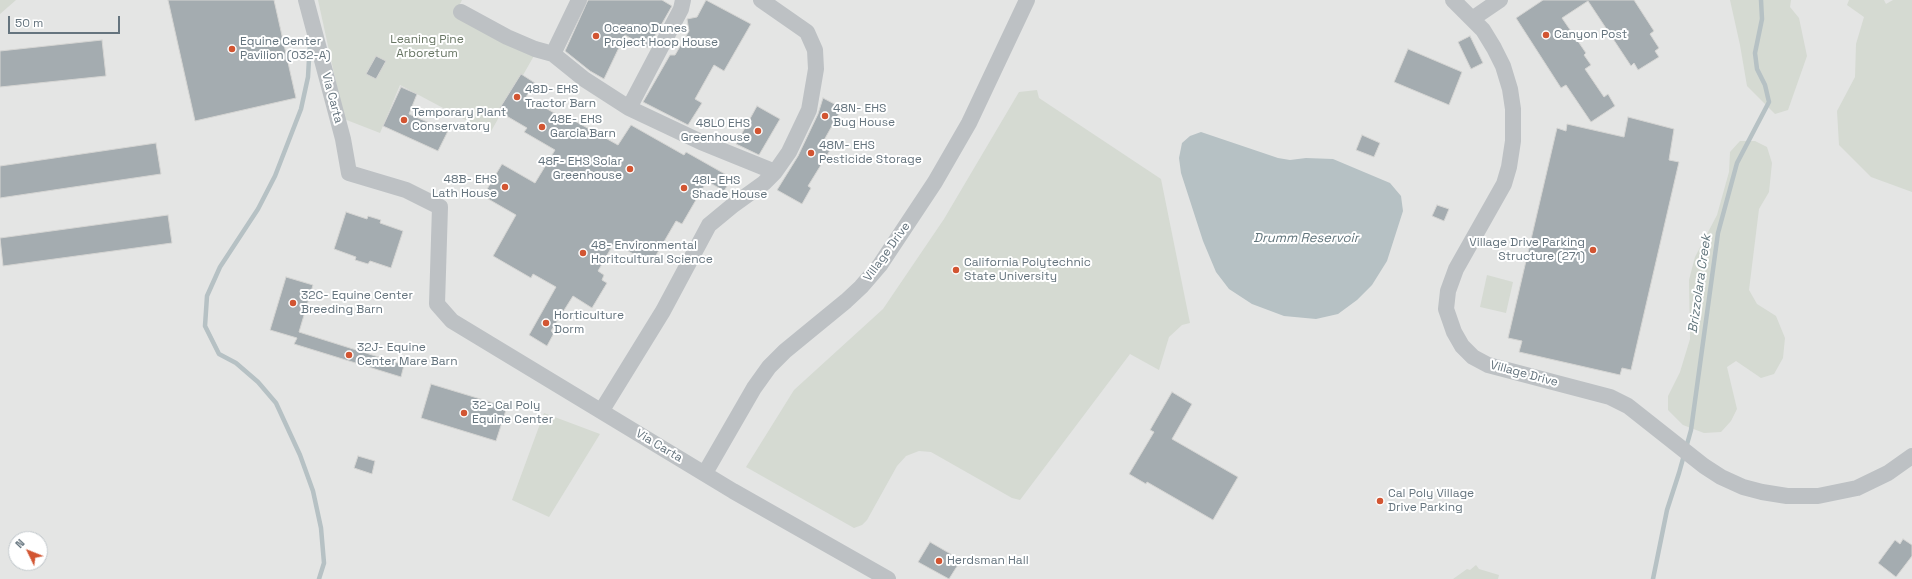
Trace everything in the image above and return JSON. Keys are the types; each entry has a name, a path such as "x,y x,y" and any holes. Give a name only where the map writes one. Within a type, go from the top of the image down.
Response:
{"street":[{"name":"Via Carta","path":"306,0 343,139 349,173 406,190 440,207 437,304 452,321 705,473 888,579"},
{"path":"553,54 579,0"},
{"path":"629,108 681,8 683,0"},
{"path":"602,410 663,311 710,225 732,206 764,183 775,172 789,152 809,110 816,68 815,50 806,32 761,0"},
{"name":"Village Drive","path":"705,473 754,388 769,367 785,351 851,296 880,265 935,182 969,123 1027,0"},
{"name":"Village Drive","path":"1453,0 1487,36 1503,66 1510,88 1513,109 1513,142 1509,167 1504,184 1456,270 1448,291 1446,309 1454,332 1462,346 1474,357 1488,365 1610,397 1628,406 1704,466 1721,477 1743,487 1762,492 1787,496 1818,496 1857,488 1888,472 1912,456"},
{"path":"1472,19 1500,0"},
{"path":"461,12 507,38 553,54 584,79 629,108 702,142 775,172"}],"shaded area":[{"name":"California Polytechnic State University","path":"0,0 1912,0 1912,579 0,579"}],"green space":[{"path":"0,0 16,0 0,14"},
{"name":"Leaning Pine Arboretum","path":"318,0 462,0 457,10 535,54 490,133 400,85 380,133 344,119"},
{"path":"1730,0 1791,0 1790,7 1799,18 1807,56 1788,110 1775,114 1747,86"},
{"path":"1849,0 1884,0 1886,4 1893,0 1912,0 1912,192 1871,177 1839,145 1837,111 1855,77 1856,44 1864,17 1847,5"},
{"path":"1037,90 1039,98 1161,179 1190,323 1182,325 1169,337 1159,370 1130,354 1020,500 1012,498 931,452 919,451 906,456 897,466 867,520 862,525 854,528 746,467 794,390 883,309 944,219 1019,92"},
{"path":"1740,141 1755,141 1767,147 1772,163 1769,192 1759,209 1749,290 1757,304 1776,316 1785,338 1783,358 1774,374 1761,378 1736,361 1727,367 1737,409 1731,421 1721,432 1704,433 1683,425 1668,410 1668,396 1680,372 1690,339 1689,280 1695,257 1717,215 1729,172 1730,152"},
{"path":"1487,275 1513,282 1506,313 1480,307"},
{"path":"544,413 600,434 549,517 512,500"},
{"path":"1476,565 1479,569 1499,575 1498,579 1453,579 1467,569 1470,570"}],"water":[{"name":"Drumm Reservoir","path":"1201,132 1278,158 1290,160 1306,158 1333,159 1390,183 1401,196 1403,211 1387,261 1372,285 1357,300 1338,314 1316,319 1284,316 1252,304 1229,289 1216,272 1203,241 1181,173 1179,158 1182,143 1190,136"}],"building":[{"name":"Equine Center Pavilion (032-A)","path":"168,0 274,0 296,98 195,121"},
{"name":"Oceano Dunes Project Hoop House","path":"588,0 662,0 672,6 648,48 625,35 604,79 590,71 565,51"},
{"path":"706,0 751,24 724,71 714,65 695,99 702,103 688,125 643,102 670,55 675,55 689,31 687,19 697,17"},
{"path":"1543,0 1634,0 1654,31 1650,34 1659,48 1655,51 1659,57 1638,70 1634,63 1631,66 1588,1 1562,18 1586,53 1584,55 1591,65 1585,69 1604,97 1608,94 1615,106 1591,122 1566,85 1561,88 1516,18"},
{"path":"1470,36 1483,63 1471,69 1458,42"},
{"path":"102,40 106,76 0,87 0,51"},
{"path":"1408,49 1462,72 1449,105 1394,82"},
{"path":"376,56 386,61 376,79 366,74"},
{"path":"521,74 535,83 526,97 572,123 573,120 618,145 631,125 684,155 686,152 732,178 724,191 707,181 682,224 676,221 651,264 614,243 598,271 604,275 602,280 607,283 592,308 573,296 551,331 554,333 547,346 529,335 556,287 533,274 531,278 493,256 516,215 483,196 502,164 535,183 555,150 524,132 527,128 498,111"},
{"name":"Temporary Plant Conservatory","path":"401,87 417,94 409,114 448,131 438,151 383,126"},
{"path":"823,98 842,108 823,142 832,147 808,186 811,188 802,204 777,190 798,156 818,114"},
{"name":"48L0 EHS Greenhouse","path":"757,106 780,119 759,155 736,144"},
{"name":"Village Drive Parking Structure (271)","path":"1628,117 1674,129 1669,160 1679,162 1631,370 1622,368 1620,375 1519,352 1522,341 1508,338 1557,128 1566,131 1567,124 1624,137"},
{"path":"1362,135 1380,143 1374,157 1356,150"},
{"path":"156,143 161,174 0,198 0,166"},
{"path":"1437,205 1449,209 1444,221 1432,216"},
{"path":"346,212 367,219 368,216 381,220 380,223 403,231 391,268 370,261 368,264 355,260 356,257 334,249"},
{"path":"168,215 172,243 3,266 0,238"},
{"path":"286,277 313,285 299,332 404,365 401,377 294,344 297,338 270,330"},
{"name":"32- Cal Poly Equine Center","path":"431,384 507,407 496,441 421,418"},
{"path":"1172,392 1192,404 1172,439 1238,477 1213,520 1147,482 1146,484 1129,474 1154,432 1150,430"},
{"path":"358,456 375,461 372,474 354,468"},
{"path":"1903,539 1912,545 1912,556 1896,577 1878,563 1895,540 1900,544"},
{"name":"Herdsman Hall","path":"930,542 961,560 949,579 918,562"}],"waterway":[{"name":"Brizzolara Creek","path":"1653,579 1667,510 1691,430 1718,233 1737,163 1769,102 1765,85 1757,69 1755,53 1762,19 1761,0"},
{"path":"310,41 308,77 301,109 275,176 258,209 220,267 207,296 205,326 219,354 236,363 258,382 276,403 300,455 313,491 321,528 324,563 319,579"}],"place":[{"name":"Canyon Post","path":"1546,35"},
{"name":"Oceano Dunes Project Hoop House","path":"596,36"},
{"name":"Equine Center Pavilion (032-A)","path":"232,49"},
{"name":"48D- EHS Tractor Barn","path":"517,97"},
{"name":"48N- EHS Bug House","path":"825,116"},
{"name":"Temporary Plant Conservatory","path":"404,120"},
{"name":"48E- EHS Garcia Barn","path":"542,127"},
{"name":"48L0 EHS Greenhouse","path":"758,131"},
{"name":"48M- EHS Pesticide Storage","path":"811,153"},
{"name":"48F- EHS Solar Greenhouse","path":"630,169"},
{"name":"48B- EHS Lath House","path":"505,187"},
{"name":"48I- EHS Shade House","path":"684,188"},
{"name":"Village Drive Parking Structure (271)","path":"1593,250"},
{"name":"48- Environmental Horitcultural Science","path":"583,253"},
{"name":"California Polytechnic State University","path":"956,270"},
{"name":"32C- Equine Center Breeding Barn","path":"293,303"},
{"name":"Horticulture Dorm","path":"546,323"},
{"name":"32J- Equine Center Mare Barn","path":"349,355"},
{"name":"32- Cal Poly Equine Center","path":"464,413"},
{"name":"Cal Poly Village Drive Parking","path":"1380,501"},
{"name":"Herdsman Hall","path":"939,561"}]}
